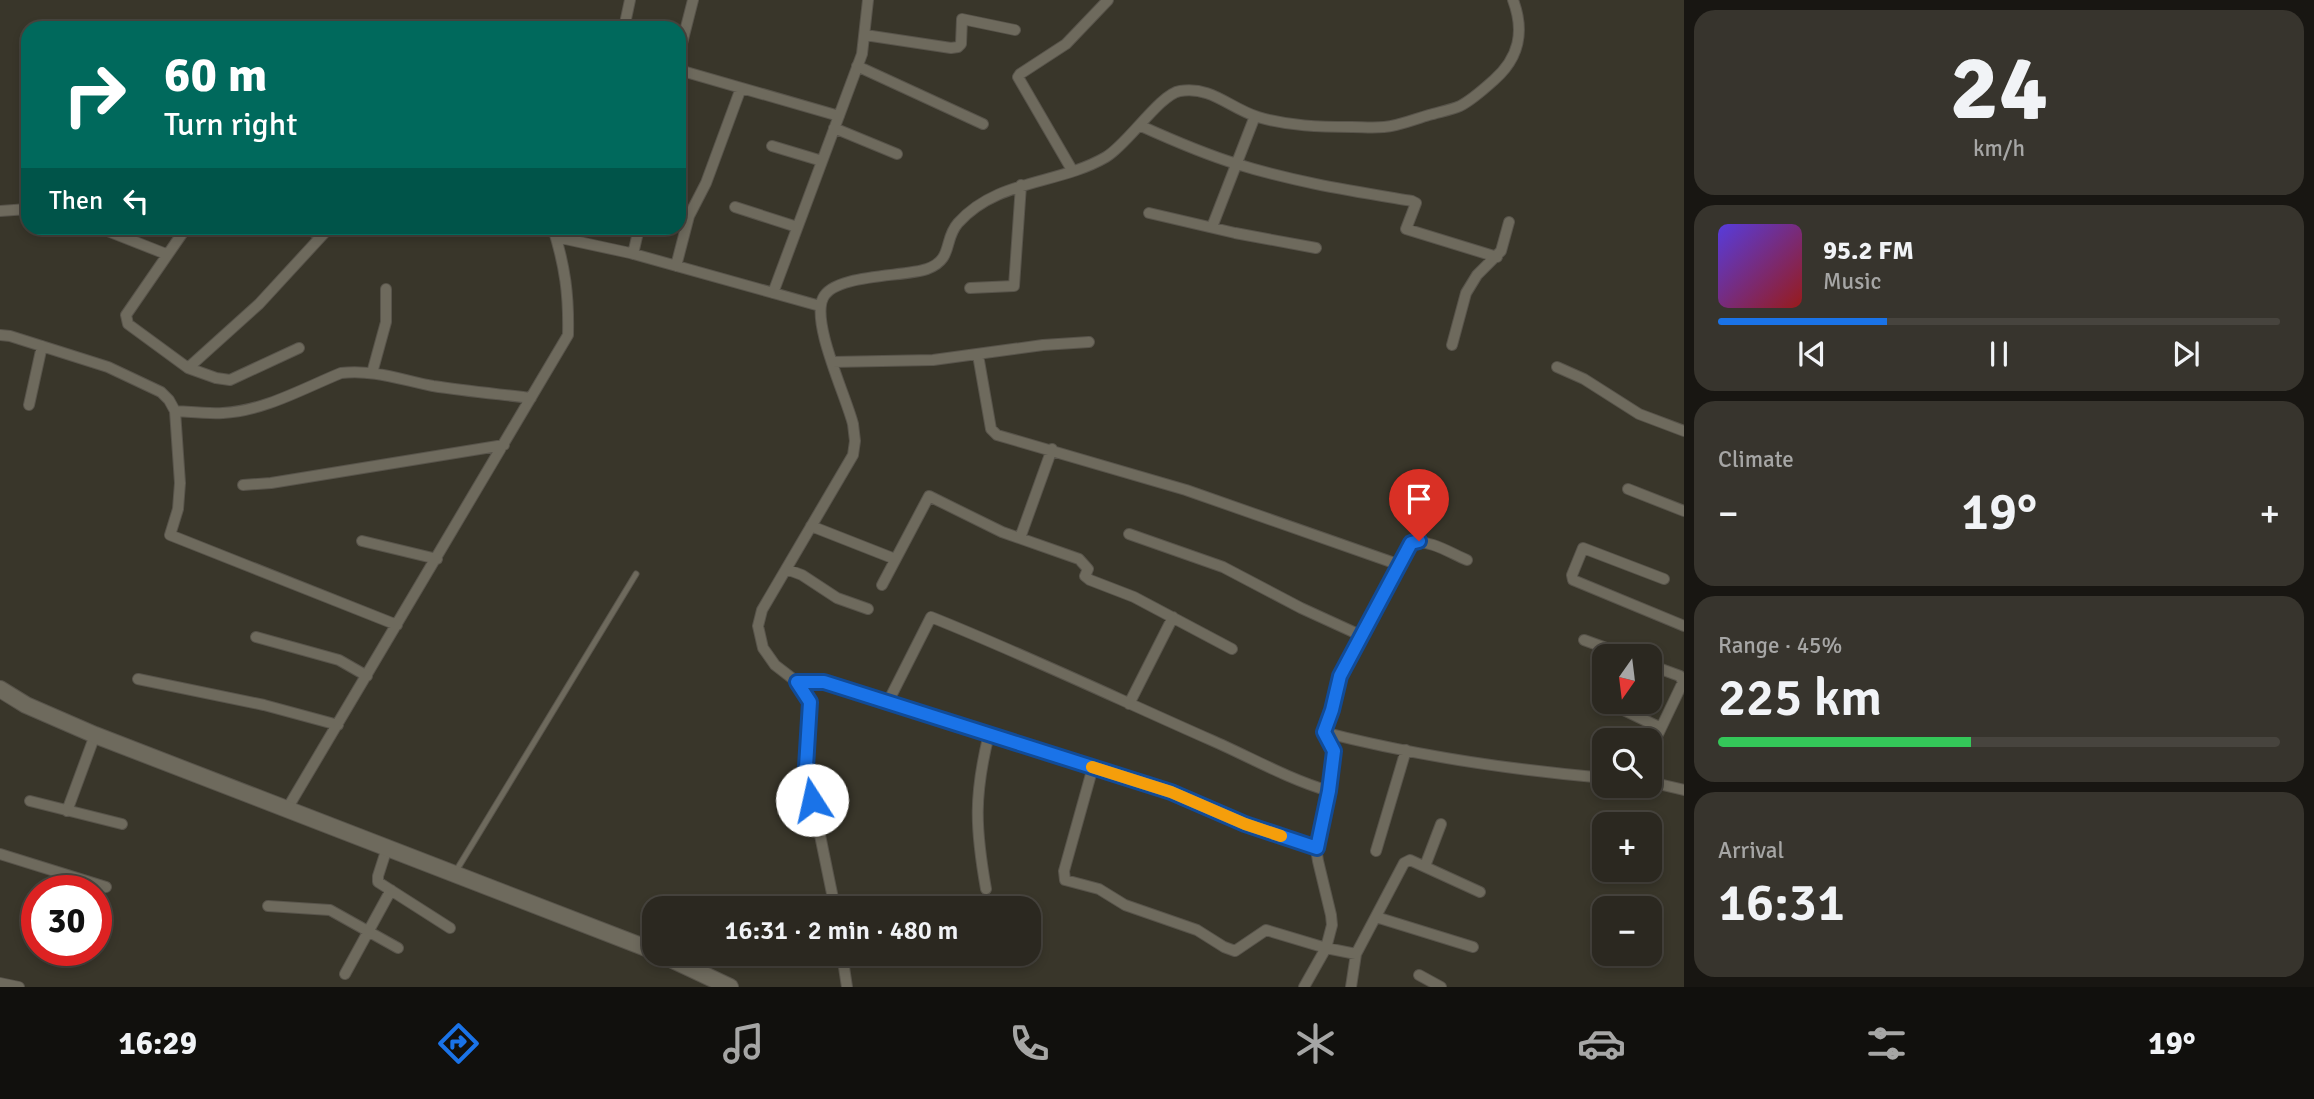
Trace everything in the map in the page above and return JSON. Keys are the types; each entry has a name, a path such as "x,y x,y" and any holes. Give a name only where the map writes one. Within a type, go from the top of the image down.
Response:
{"main road":[{"path":"0,689 26,705 95,735 642,946"},
{"path":"685,966 730,987"}],"street":[{"path":"626,21 630,0"},
{"path":"686,28 693,0"},
{"path":"773,293 857,66 865,35 869,0"},
{"path":"833,896 806,767 810,702 797,682 775,665 763,648 758,626 762,610 853,455 855,441 849,405 822,327 820,306 826,291 860,279 927,269 945,257 956,225 990,198 1105,158 1122,146 1155,108 1175,92 1198,89 1255,116 1293,125 1384,127 1461,106 1503,72 1516,51 1520,26 1513,0"},
{"path":"1072,170 1018,77 1066,44 1102,2"},
{"path":"865,35 951,48 961,44 962,19 1015,30"},
{"path":"857,66 983,124"},
{"path":"686,72 839,116"},
{"path":"686,228 706,183 741,88"},
{"path":"1212,227 1255,116"},
{"path":"1140,126 1237,165 1308,184 1412,201 1416,203 1406,229 1497,257"},
{"path":"834,128 897,154"},
{"path":"772,146 822,161"},
{"path":"970,288 1014,286 1021,185"},
{"path":"735,207 797,227"},
{"path":"0,211 21,210"},
{"path":"1149,213 1316,248"},
{"path":"1452,345 1463,301 1472,283 1486,265 1497,257 1509,222"},
{"path":"118,235 166,254"},
{"path":"181,235 126,315 128,324 188,368 216,379 230,380 299,348"},
{"path":"188,368 259,304 322,235"},
{"path":"287,809 568,335 568,289 555,235"},
{"path":"565,235 820,306"},
{"path":"633,254 637,235"},
{"path":"676,266 684,235"},
{"path":"372,373 386,321 386,289"},
{"path":"0,335 108,367 161,392 169,400 175,411 180,483 178,509 170,535 397,625"},
{"path":"832,362 933,360 1044,345 1089,342"},
{"path":"29,405 42,346"},
{"path":"978,355 991,429 997,435 1186,490 1400,565"},
{"path":"1557,367 1594,385 1639,414 1684,431"},
{"path":"175,411 224,413 278,400 341,373 372,373 458,389 531,398"},
{"path":"243,485 271,483 504,445"},
{"path":"1020,538 1052,449"},
{"path":"1628,489 1684,512"},
{"path":"882,585 929,496 1002,531 1079,559 1085,564 1085,576 1090,580 1134,597 1231,649"},
{"path":"811,526 895,559"},
{"path":"1129,534 1223,567 1360,635"},
{"path":"362,541 437,559"},
{"path":"1304,987 1326,948 1332,925 1317,848 1334,751 1324,732 1340,676 1411,543 1419,541 1466,560"},
{"path":"1664,579 1583,548 1572,575 1573,580 1684,626"},
{"path":"786,569 802,575 837,598 868,609"},
{"path":"888,702 931,617 1001,645 1250,757 1298,782 1329,791"},
{"path":"1129,704 1174,617"},
{"path":"256,637 339,660 367,676"},
{"path":"1584,640 1595,644"},
{"path":"1661,728 1683,682 1680,676 1662,669"},
{"path":"138,679 264,705 338,725"},
{"path":"797,682 824,682 1093,767 1171,792 1245,824 1317,848"},
{"path":"1631,714 1659,728"},
{"path":"1324,732 1406,750 1592,776"},
{"path":"986,889 978,844 976,804 980,770 989,734"},
{"path":"67,811 95,735"},
{"path":"1376,851 1406,750"},
{"path":"1093,767 1064,872 1065,880 1099,889 1125,905 1197,930 1224,947 1236,951 1266,930 1356,954"},
{"path":"1662,785 1680,789 1684,778"},
{"path":"30,801 122,824"},
{"path":"1426,866 1441,824"},
{"path":"387,848 378,876 379,883 450,928"},
{"path":"0,854 67,875"},
{"path":"1350,987 1356,954 1404,863 1410,860 1426,866 1480,892"},
{"path":"345,974 391,890"},
{"path":"268,906 330,910 397,948"},
{"path":"1376,917 1473,947"},
{"path":"844,966 847,987"},
{"path":"1419,975 1441,987"},
{"path":"0,983 19,987"}],"lane":[{"path":"454,873 636,574"}],"slow traffic":[{"path":"1092,767 1171,792 1245,824 1281,836"}],"route":[{"path":"812,800 806,767 810,702 797,682 824,682 950,721 1171,792 1245,824 1317,848 1334,751 1324,732 1340,676 1355,643 1411,543 1419,541"}]}
